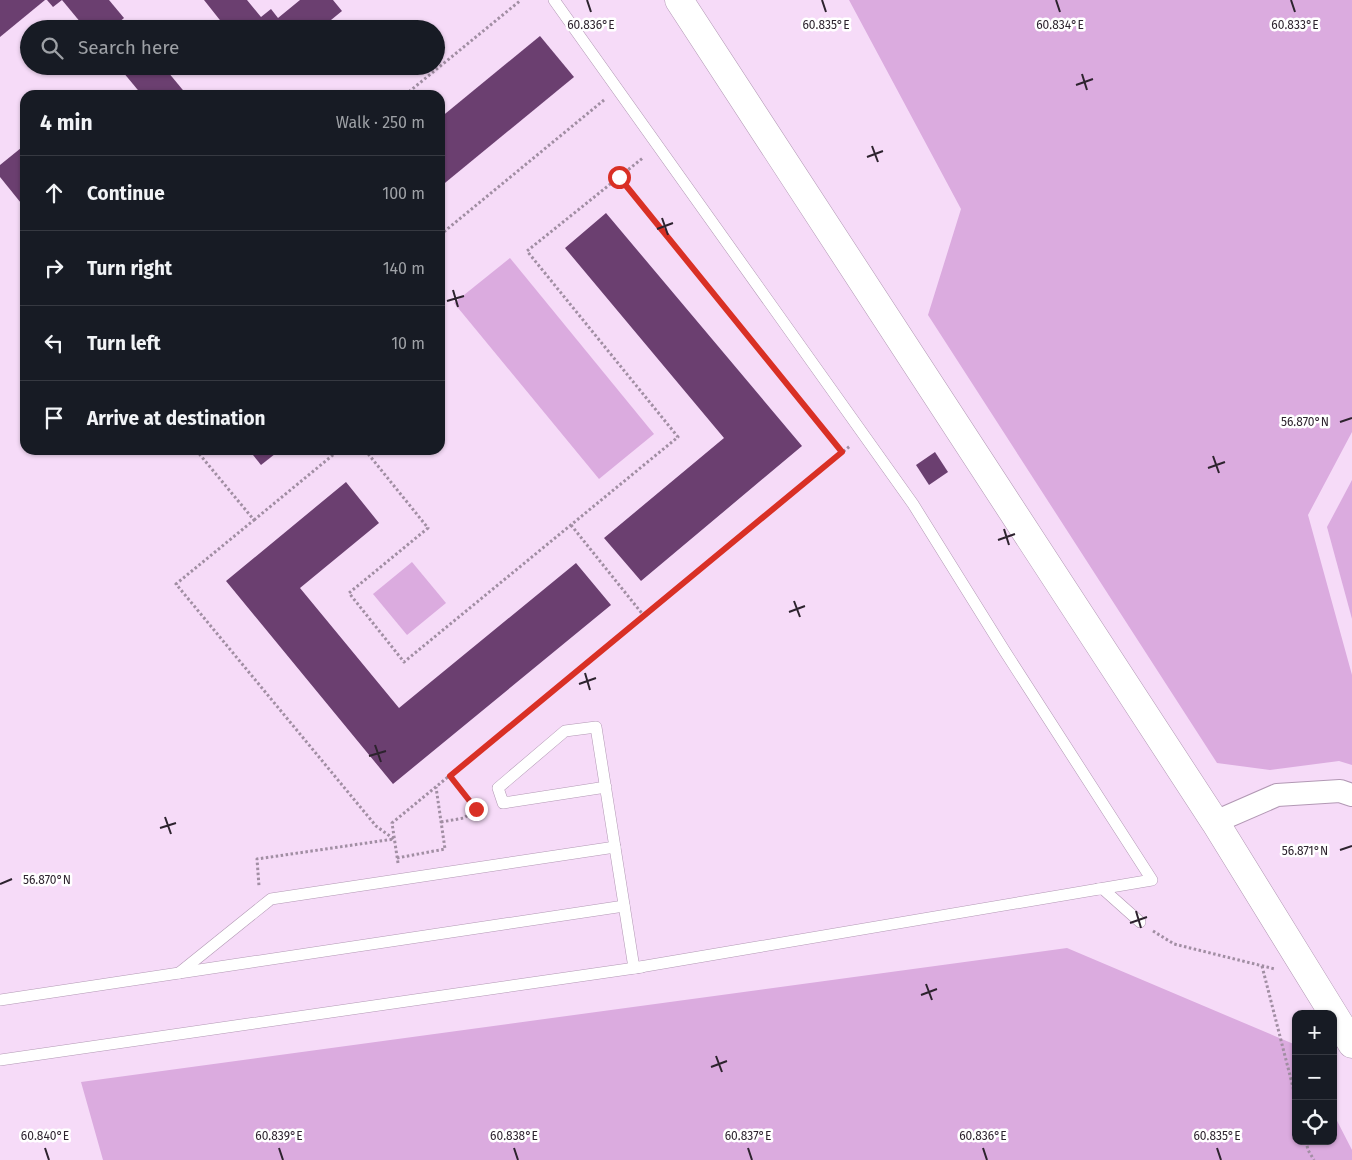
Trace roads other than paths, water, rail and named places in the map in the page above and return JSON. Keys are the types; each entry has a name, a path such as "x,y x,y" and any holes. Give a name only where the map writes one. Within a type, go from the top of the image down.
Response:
{"main road":[{"path":"679,0 1215,822 1352,1044"}],"street":[{"path":"1215,822 1277,795 1340,791 1352,795"}],"lane":[{"path":"0,1060 634,968 1152,880 1004,650 914,504 554,0"},
{"path":"606,787 502,803 498,788 565,732 596,727 606,787 634,968"},
{"path":"178,974 271,899 615,847"},
{"path":"1103,888 1140,922"},
{"path":"0,1000 624,906"}]}
